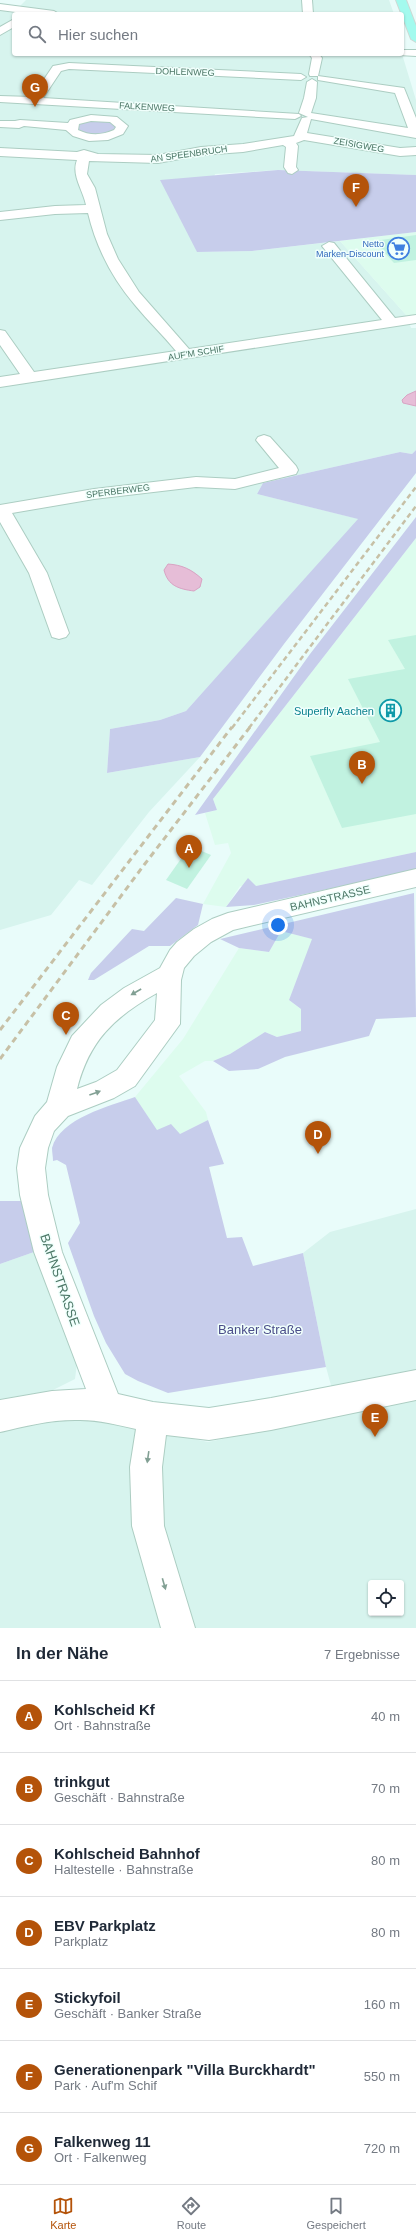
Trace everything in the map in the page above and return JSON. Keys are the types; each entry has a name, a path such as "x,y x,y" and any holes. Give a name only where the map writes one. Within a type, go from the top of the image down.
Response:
{"main road":[{"path":"401,0 416,39"}],"street":[{"path":"0,7 26,12 33,0"},
{"path":"307,0 308,12"},
{"path":"0,32 12,23"},
{"path":"404,53 416,53"},
{"path":"35,101 57,68 69,66 68,64 73,56"},
{"path":"301,136 316,78 317,58 316,56"},
{"name":"DOHLENWEG","path":"69,66 316,78"},
{"path":"126,79 131,69"},
{"path":"316,78 391,88 400,84 401,78"},
{"name":"ZEISIGWEG","path":"305,116 415,134 400,90 391,88"},
{"name":"FALKENWEG","path":"0,99 305,116"},
{"path":"105,118 112,105"},
{"path":"105,118 122,124 121,129 116,134 96,137 77,134 72,131 74,122 105,118"},
{"path":"0,124 72,127"},
{"name":"ZEISIGWEG","path":"301,136 400,152 416,151"},
{"name":"AN SPEENBRUCH","path":"0,152 85,157 158,159 201,151 299,139 301,136"},
{"path":"96,137 79,171 83,179 88,184 92,209 107,253 115,268 134,296 186,355"},
{"path":"284,141 292,146 290,167 292,170"},
{"path":"0,216 55,210 92,209"},
{"path":"329,246 391,322"},
{"name":"AUF'M SCHIF","path":"0,382 416,319"},
{"path":"0,334 30,378"},
{"name":"SPERBERWEG","path":"59,633 38,574 1,510 94,494 196,482 235,484 290,470 264,440"},
{"name":"BAHNSTRASSE","path":"108,1407 48,1252 34,1195 31,1168 34,1148 44,1124 59,1108 105,1090 126,1078 167,1024 170,1017 170,974 183,952 207,931 217,926 416,878"},
{"name":"BAHNSTRASSE","path":"59,1108 68,1073 81,1044 109,1012 131,995 170,974"},
{"path":"0,1416 52,1406 81,1404 108,1407 154,1418 209,1424 279,1413 416,1385"},
{"path":"154,1418 146,1467 148,1526 178,1628"}],"shaded area":[{"path":"26,0 389,0 393,12 14,12"},
{"path":"0,10 12,13 12,56 403,56 416,100 416,175 278,170 215,174 197,252 252,251 340,241 407,316 411,328 416,328 416,450 412,454 400,452 263,483 257,494 359,519 186,711 160,720 110,729 107,773 200,757 149,812 92,885 79,880 51,915 0,930"},
{"path":"416,232 416,315 407,316 340,241"},
{"path":"416,391 416,406 403,403 402,400 407,395"},
{"path":"416,538 416,852 256,886 240,886 226,907 203,904 231,853 228,843 215,845 205,813 217,810 213,799"},
{"path":"168,564 178,565 194,573 202,579 200,587 194,591 175,586 168,580 164,570"},
{"path":"281,931 313,939 289,1000 301,1009 301,1031 277,1037 265,1032 230,1054 213,1061 205,1061 179,1076 206,1112 208,1120 180,1134 157,1131 135,1097 183,1039 239,948 269,952"},
{"path":"416,1209 416,1628 0,1628 0,1427 51,1419 108,1421 208,1442 339,1415 326,1367 303,1253 330,1232"},
{"path":"34,1252 77,1363 75,1379 51,1391 0,1399 0,1264"}],"green space":[{"path":"93,121 109,122 116,126 113,132 99,134 90,134 77,130 80,124"},
{"path":"278,170 416,175 416,232 252,251 197,252 160,180"},
{"path":"416,450 416,473 284,644 200,757 107,773 110,729 160,720 186,711 358,519 257,494 263,483 400,452 412,454"},
{"path":"416,517 416,538 213,799 217,810 195,815 310,654"},
{"path":"416,852 416,870 254,905 226,907 248,878 256,886"},
{"path":"414,893 416,1017 376,1019 369,1036 285,1057 258,1069 229,1071 213,1061 230,1054 265,1032 277,1037 301,1031 301,1009 289,1000 312,939 281,931 269,952 239,948 220,939"},
{"path":"176,898 203,904 198,925 170,946 149,946 94,980 88,980 91,973 132,929 144,931"},
{"name":"Banker Straße","path":"135,1097 157,1130 171,1124 180,1134 208,1120 224,1164 209,1167 227,1238 242,1237 253,1266 303,1253 326,1367 168,1393 125,1374 106,1343 94,1316 68,1243 80,1223 66,1165 57,1160 53,1161 52,1148 57,1138 75,1121 100,1109"},
{"path":"0,1201 23,1201 34,1252 0,1264"}],"building":[{"name":"Netto Marken-Discount","path":"416,235 416,260 394,263 374,241"},
{"path":"416,635 416,814 342,828 310,756 380,742 348,679 405,669 388,640"},
{"path":"190,846 211,855 187,889 166,880"}],"railway":[{"path":"232,728 416,487"},
{"path":"249,728 416,506"},
{"path":"0,1030 232,727"},
{"path":"0,1059 144,865 250,727"}],"place":[{"name":"Falkenweg 11","path":"35,107"},
{"name":"Generationenpark \"Villa Burckhardt\"","path":"356,207"},
{"name":"Netto Marken-Discount","path":"399,249"},
{"name":"Superfly Aachen","path":"390,711"},
{"name":"trinkgut","path":"362,784"},
{"name":"Kohlscheid Kf","path":"189,868"},
{"name":"Kohlscheid Bahnhof","path":"66,1035"},
{"name":"EBV Parkplatz","path":"318,1154"},
{"name":"Stickyfoil","path":"375,1437"}]}
